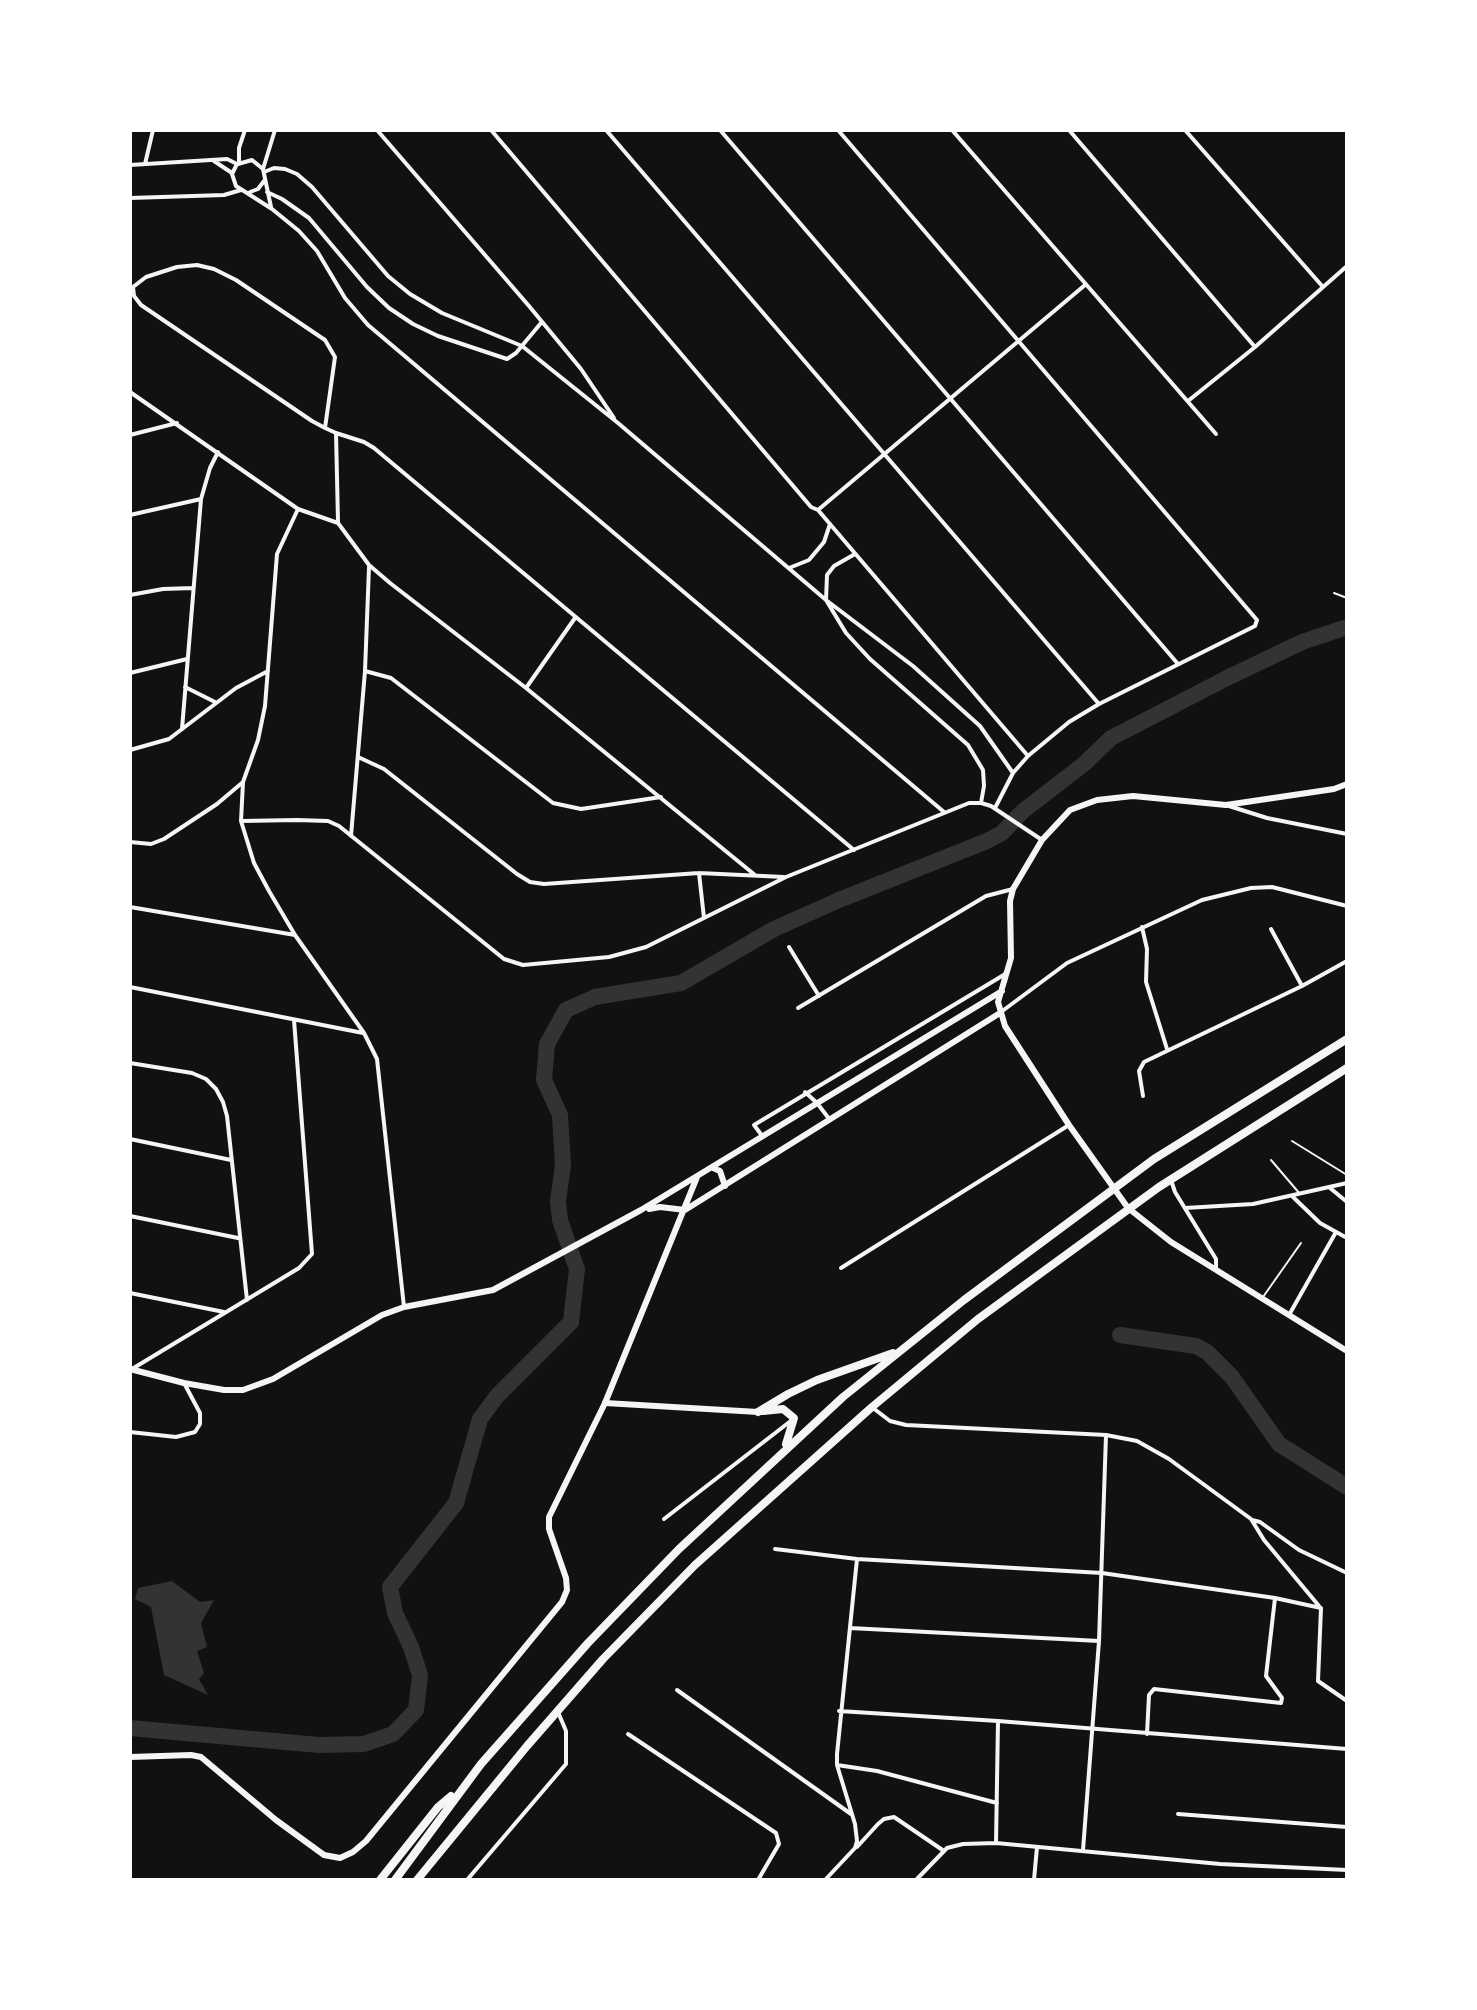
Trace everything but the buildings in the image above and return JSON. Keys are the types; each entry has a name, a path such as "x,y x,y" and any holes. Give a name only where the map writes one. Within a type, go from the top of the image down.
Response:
{"highway":[{"path":"395,1880 461,1788 598,1633 679,1549 783,1450 903,1349 1087,1207 1154,1159 1347,1039"},
{"path":"417,1880 603,1659 695,1565 872,1407 978,1319 1102,1227 1171,1179 1347,1068"},
{"path":"758,1412 817,1380 903,1349"},
{"path":"758,1412 783,1409 794,1418 783,1450"},
{"path":"380,1880 438,1807 461,1788"}],"main road":[{"path":"1347,784 1334,789 1226,805 1133,796 1097,800 1070,810 1042,840 1013,889 1009,972 998,1002 1005,1026 1069,1125 1128,1208 1171,1242 1347,1351"},
{"path":"130,1369 224,1390 257,1386 382,1315 404,1307 493,1290 581,1244 713,1168 1002,991"},
{"path":"641,1210 660,1207 685,1210 1000,1013"},
{"path":"713,1168 720,1171 725,1186"},
{"path":"130,1757 201,1757 276,1820 324,1855 340,1858 366,1841 562,1602 567,1590 566,1578 552,1541 549,1517 605,1403 697,1177"},
{"path":"690,1195 694,1201 699,1201"},
{"path":"605,1403 758,1412"}],"street":[{"path":"145,164 153,130"},
{"path":"241,190 232,174 238,163 245,130"},
{"path":"272,209 264,171 265,156 275,130"},
{"path":"377,130 581,369 618,423"},
{"path":"491,130 811,507 818,510 1028,756"},
{"path":"606,130 1099,704"},
{"path":"720,130 1178,664"},
{"path":"838,130 1257,620 1255,626 1069,722 1028,756 1013,773 995,808"},
{"path":"952,130 1216,434"},
{"path":"1069,130 1255,347"},
{"path":"1185,130 1323,287"},
{"path":"130,165 227,159 238,163 252,160 264,171"},
{"path":"214,161 232,174"},
{"path":"264,171 285,169 312,187 388,276 410,294 442,313 522,346 618,423 826,600 913,666 980,726 1013,773"},
{"path":"248,192 258,189 264,181"},
{"path":"130,198 224,195 241,190 272,209 317,251 345,298 368,325 944,812"},
{"path":"267,192 309,218 367,287 389,308 438,336 502,359 512,357 541,323"},
{"path":"325,428 335,364 334,351 325,340 236,280 214,269 197,265 177,267 146,277 133,287 134,296 141,305 325,428 374,448 854,850"},
{"path":"1188,401 1347,266"},
{"path":"818,510 1086,285"},
{"path":"130,392 298,509 338,523 369,565 662,797 755,875"},
{"path":"130,435 177,423"},
{"path":"336,433 338,523"},
{"path":"182,729 201,499 218,452"},
{"path":"130,515 201,499"},
{"path":"298,509 277,554 265,706 258,740 243,782 241,821 254,863 295,935 364,1033 377,1059 404,1307"},
{"path":"789,568 809,560 824,542 830,524"},
{"path":"855,554 834,566 827,575 826,600 846,633 870,659 968,745 983,770 981,803"},
{"path":"351,836 365,671 369,565"},
{"path":"130,595 193,588"},
{"path":"526,688 575,618"},
{"path":"130,673 187,659"},
{"path":"130,750 156,745 215,702 268,671"},
{"path":"365,671 391,678 553,803 581,809 662,797"},
{"path":"185,687 215,702"},
{"path":"358,757 384,769 530,882 544,884 699,873 786,877"},
{"path":"130,842 151,844 164,839 217,804 243,782"},
{"path":"241,821 328,821 514,964 609,957 646,947 786,877 969,803 981,803 1003,812 1042,840"},
{"path":"1226,805 1267,818 1347,834"},
{"path":"699,873 704,918"},
{"path":"1000,1013 1067,963 1202,900 1263,887 1279,888 1347,906"},
{"path":"798,1008 986,896 1013,889"},
{"path":"130,907 295,935"},
{"path":"1142,927 1147,949 1146,982 1167,1049"},
{"path":"1271,929 1302,986"},
{"path":"789,947 819,996"},
{"path":"1143,1096 1139,1067 1167,1049 1302,986 1347,961"},
{"path":"763,1137 754,1125 1009,972"},
{"path":"130,987 364,1033"},
{"path":"130,1369 299,1268 312,1254 294,1020"},
{"path":"130,1063 192,1073 206,1079 223,1102 247,1300"},
{"path":"805,1092 830,1120"},
{"path":"841,1268 1069,1125"},
{"path":"130,1139 231,1160"},
{"path":"1171,1179 1216,1259 1216,1270"},
{"path":"1185,1208 1225,1208 1293,1197 1347,1183"},
{"path":"1330,1188 1347,1202"},
{"path":"1293,1197 1314,1218 1347,1238"},
{"path":"130,1216 238,1238"},
{"path":"1289,1315 1336,1232"},
{"path":"130,1293 226,1312"},
{"path":"141,1363 141,1372"},
{"path":"130,1432 176,1437 195,1432 200,1424 200,1413 184,1383"},
{"path":"872,1407 890,1421 906,1425 1106,1435 1149,1446 1299,1550 1347,1573"},
{"path":"664,1519 794,1418"},
{"path":"1083,1850 1099,1641 1106,1435"},
{"path":"1251,1519 1269,1546 1321,1608 1318,1681 1347,1701"},
{"path":"775,1549 857,1559 1102,1573 1275,1598 1321,1608"},
{"path":"855,1848 857,1833 837,1765 839,1711 857,1559"},
{"path":"1147,1734 1149,1695 1154,1689 1281,1703 1282,1698 1266,1676 1275,1598"},
{"path":"850,1628 1099,1641"},
{"path":"677,1690 852,1815"},
{"path":"467,1880 566,1764 566,1731 557,1711"},
{"path":"839,1711 1347,1749"},
{"path":"996,1843 998,1721"},
{"path":"628,1734 776,1833 779,1844 758,1880"},
{"path":"837,1765 877,1771 997,1803"},
{"path":"1178,1814 1347,1827"},
{"path":"825,1880 884,1819 894,1817 944,1851"},
{"path":"916,1880 944,1851 963,1844 996,1843 1220,1864 1347,1870"},
{"path":"1034,1880 1037,1847"}],"lane":[{"path":"1334,593 1347,598"},
{"path":"1292,1141 1347,1175"},
{"path":"1271,1160 1301,1195"},
{"path":"1262,1298 1301,1243"}],"shaded area":[{"path":"172,1581 200,1602 214,1600 201,1623 207,1647 197,1651 204,1673 199,1679 208,1695 164,1675 151,1607 135,1599 138,1588"}],"waterway":[{"path":"130,1728 319,1745 364,1744 393,1734 416,1710 420,1675 395,1613 390,1587 456,1503 480,1419 497,1396 571,1322 577,1269 560,1220 558,1201 563,1165 560,1115 544,1080 547,1044 566,1010 595,997 681,983 774,929 987,841 1002,833 1023,811 1084,764 1111,738 1302,642 1347,627"},
{"path":"1120,1335 1196,1346 1207,1352 1232,1377 1279,1444 1347,1487"}]}
